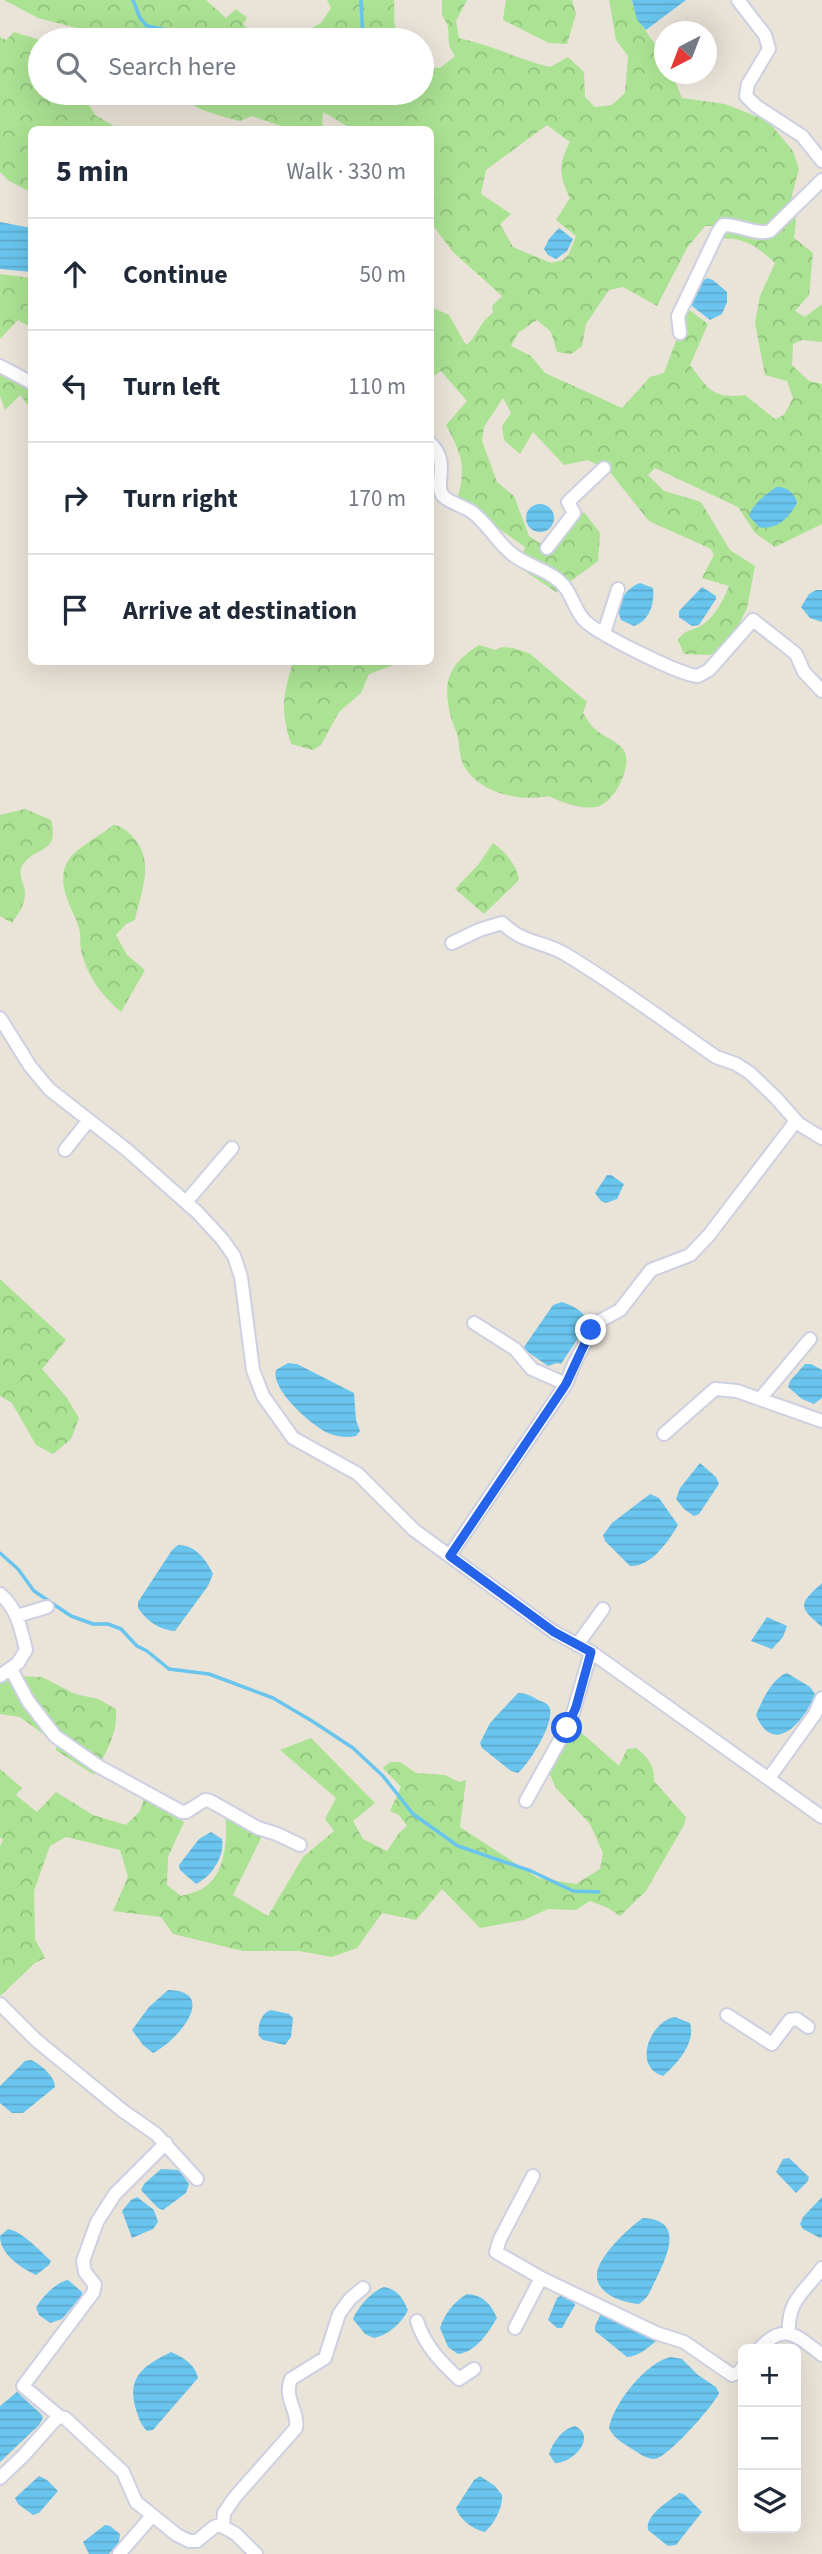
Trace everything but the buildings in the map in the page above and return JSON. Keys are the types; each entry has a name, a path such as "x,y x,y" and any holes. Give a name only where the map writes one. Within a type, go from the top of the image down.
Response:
{"street":[{"path":"738,0 765,35 769,49 747,84 746,96 756,106 802,136 822,160"},
{"path":"680,333 678,316 723,225 733,224 764,233 770,231 822,180"},
{"path":"0,366 28,381"},
{"path":"434,448 442,462 440,489 443,496 483,521 512,554 555,577 568,588 581,617 589,625 672,668 698,676 709,670 753,620 796,654 804,672 822,691"},
{"path":"547,548 574,513 568,502 604,468"},
{"path":"604,633 618,589"},
{"path":"452,943 502,923 520,936 565,954 604,977 716,1057 736,1064 750,1073 796,1121 822,1138"},
{"path":"0,1018 37,1077 186,1202 211,1227 233,1256 243,1288 253,1370 263,1396 286,1430 302,1444 358,1474 401,1520 554,1632 591,1652 822,1817"},
{"path":"65,1150 89,1120"},
{"path":"450,1556 566,1384 573,1364 596,1323 620,1310 652,1270 690,1255 796,1121"},
{"path":"186,1202 232,1148"},
{"path":"474,1323 515,1349 532,1369 566,1384"},
{"path":"760,1399 810,1339"},
{"path":"664,1434 715,1389 737,1391 822,1421"},
{"path":"0,1594 17,1616 26,1650 25,1655 5,1672 55,1737 98,1766 183,1812 205,1800 210,1801 258,1828 300,1845"},
{"path":"17,1616 47,1607"},
{"path":"577,1644 603,1609"},
{"path":"526,1801 571,1720 591,1652"},
{"path":"769,1778 815,1714 822,1698"},
{"path":"0,2004 36,2040 166,2143 197,2179"},
{"path":"727,2015 772,2044 790,2020 797,2018 808,2027"},
{"path":"166,2143 115,2194 97,2221 83,2261 85,2272 95,2285 93,2293 23,2386 60,2417 65,2418 118,2466 127,2479 134,2498 152,2516 189,2541 197,2542 217,2525 223,2526 236,2534 256,2554"},
{"path":"533,2176 496,2252 541,2278 656,2333 684,2342 732,2375 738,2372"},
{"path":"789,2333 788,2320 793,2304 822,2268"},
{"path":"515,2328 541,2278"},
{"path":"223,2526 224,2513 235,2497 296,2428 298,2421 288,2391 291,2379 325,2358 339,2314 349,2299 363,2288"},
{"path":"417,2320 422,2337 436,2358 459,2379 474,2369"},
{"path":"764,2344 774,2336 789,2333 799,2337 822,2356"},
{"path":"0,2478 60,2417"},
{"path":"119,2554 152,2516"}],"green space":[{"path":"4,0 206,0 226,18 236,9 247,18 243,24 247,28 76,28 38,18"},
{"path":"327,0 394,0 396,28 312,28 321,23 331,8"},
{"path":"442,0 467,0 456,21 459,38 550,67 568,57 584,72 585,97 595,107 612,105 625,93 628,56 616,40 609,0 632,0 639,20 654,42 654,84 676,84 682,98 725,104 768,121 793,151 799,169 792,195 796,221 794,238 813,253 809,295 795,311 805,317 822,304 822,342 802,340 793,344 792,365 809,381 822,384 822,524 775,547 755,533 738,507 655,468 648,475 664,491 701,502 730,550 755,566 747,608 734,635 711,655 684,654 678,640 686,632 711,618 729,586 702,578 714,555 711,549 649,521 609,471 588,460 564,465 533,432 520,454 504,440 502,426 511,413 503,398 484,427 482,441 497,482 514,496 529,536 539,543 552,537 584,512 600,533 598,561 556,592 519,567 525,547 457,499 462,478 461,460 446,425 467,401 441,371 434,376 434,308 449,315 466,345 493,313 492,306 502,296 453,252 434,227 434,126 347,126 323,112 324,126 281,126 252,116 240,121 192,105 434,105 434,68 440,68 455,56 449,46 448,26 442,15","holes":["547,125 570,142 561,170 570,198 556,220 576,236 569,254 563,260 551,263 513,247 500,224 511,214 481,194 486,170","705,226 714,226 721,239 736,239 750,244 775,263 760,296 755,323 765,375 787,381 793,398 784,415 775,419 745,395 726,396 707,387 690,365 708,324 688,309 664,373 650,377 622,408 545,373 531,356 511,346 518,333 537,320 551,332 557,352 571,354 582,346 586,324 609,290 623,287 657,306 687,248"]},
{"path":"506,0 572,0 576,14 567,44 549,43 503,20"},
{"path":"14,32 28,36 28,105 89,105 95,115 114,126 28,126 28,190 9,181 0,172 0,37 6,40"},
{"path":"0,274 28,278 28,326 18,320 0,339"},
{"path":"0,371 28,389 28,405 20,395 5,410 0,396"},
{"path":"479,645 495,650 502,647 513,648 529,653 587,702 583,713 589,722 620,746 626,756 620,783 603,805 584,807 549,796 525,798 500,793 470,774 462,761 447,694 454,667"},
{"path":"292,665 394,665 369,674 361,693 339,712 321,745 313,750 291,744 285,721 287,685"},
{"path":"25,809 51,820 53,831 49,844 27,859 22,866 20,873 25,897 12,923 0,916 0,815"},
{"path":"113,825 119,826 132,836 139,845 145,865 135,920 126,924 116,935 127,955 145,970 121,1012 101,992 91,977 81,950 79,928 63,884 65,867 73,855"},
{"path":"493,843 510,859 519,880 484,914 455,889 478,865"},
{"path":"0,1279 66,1340 42,1369 67,1398 79,1418 71,1439 53,1454 36,1445 12,1403 0,1396"},
{"path":"42,1677 75,1694 98,1699 116,1709 113,1736 94,1775 56,1750 57,1744 20,1717 0,1714 0,1678"},
{"path":"574,1726 619,1766 627,1749 636,1748 640,1751 652,1766 654,1781 686,1817 646,1891 620,1916 590,1901 576,1910 548,1909 524,1920 480,1928 442,1889 416,1920 382,1913 357,1948 332,1957 299,1951 243,1951 173,1934 161,1917 113,1911 128,1877 120,1850 66,1837 50,1846 34,1891 35,1939 45,1958 35,1963 0,1996 0,1846 3,1840 0,1837 0,1769 22,1788 16,1795 37,1812 56,1792 93,1815 126,1825 140,1811 145,1795 167,1807 184,1822 168,1857 167,1885 181,1896 202,1889 216,1875 224,1855 225,1814 263,1834 233,1895 268,1916 303,1857 334,1831 325,1819 336,1798 280,1750 311,1738 375,1803 353,1821 363,1839 387,1851 407,1826 399,1815 390,1811 401,1787 383,1768 390,1762 400,1762 416,1773 445,1775 459,1782 466,1780 460,1827 538,1878 576,1884 600,1869 603,1853 590,1824 556,1788 548,1770"}],"water":[{"path":"632,0 686,0 658,21 654,21 646,30 637,20"},
{"path":"0,222 28,227 28,272 0,269"},
{"path":"559,228 573,239 567,251 556,259 544,249"},
{"path":"707,278 727,292 727,302 722,314 710,320 692,306 696,290"},
{"path":"776,487 790,491 797,503 781,522 771,527 759,527 749,516 751,511"},
{"path":"540,504 550,508 554,518 550,528 540,532 530,528 526,518 530,508"},
{"path":"640,583 653,588 653,600 647,616 634,626 621,620 618,611 625,594"},
{"path":"702,587 716,596 716,599 699,625 692,626 679,617 679,611"},
{"path":"822,590 822,622 810,618 801,607 809,594"},
{"path":"607,1175 624,1184 617,1199 606,1203 595,1193"},
{"path":"562,1302 581,1312 588,1323 561,1364 548,1366 524,1347 553,1305"},
{"path":"288,1363 297,1364 354,1393 356,1420 360,1431 356,1436 342,1437 328,1433 312,1423 294,1406 279,1387 276,1378 276,1370"},
{"path":"805,1364 822,1370 822,1398 814,1404 802,1399 788,1387"},
{"path":"700,1463 716,1477 719,1484 699,1514 694,1516 676,1499 680,1488"},
{"path":"650,1494 659,1498 678,1525 652,1558 630,1566 605,1541 603,1535 612,1523"},
{"path":"178,1545 189,1547 199,1554 213,1574 208,1586 175,1631 149,1621 138,1608 138,1602"},
{"path":"822,1583 822,1627 808,1614 804,1605 808,1596"},
{"path":"767,1617 787,1626 783,1637 772,1649 751,1641"},
{"path":"787,1673 810,1687 815,1694 797,1723 780,1734 772,1734 763,1728 756,1715 772,1685"},
{"path":"518,1693 545,1703 550,1711 541,1741 518,1773 511,1771 482,1748 480,1743 490,1723"},
{"path":"211,1832 222,1839 221,1853 212,1871 196,1884 180,1870 179,1865 199,1839"},
{"path":"168,1990 183,1993 191,1999 192,2008 181,2029 153,2053 132,2030 149,2007"},
{"path":"271,2010 289,2014 293,2018 291,2037 285,2045 263,2040 259,2036 260,2020"},
{"path":"675,2017 690,2023 690,2038 679,2059 663,2076 648,2064 648,2045 658,2027"},
{"path":"31,2060 43,2067 55,2087 23,2113 12,2113 0,2103 0,2086 25,2061"},
{"path":"789,2158 809,2177 796,2193 776,2172 783,2159"},
{"path":"161,2169 179,2170 189,2184 186,2193 163,2210 141,2190"},
{"path":"137,2197 154,2210 158,2222 153,2229 132,2238 122,2211"},
{"path":"822,2197 820,2238 803,2229 800,2224"},
{"path":"643,2218 656,2220 664,2225 670,2240 652,2289 639,2304 626,2302 605,2292 597,2274 608,2251"},
{"path":"8,2229 31,2242 51,2261 49,2265 36,2275 12,2260 1,2243 0,2236"},
{"path":"68,2280 82,2295 62,2319 50,2323 39,2315 36,2308 49,2291"},
{"path":"384,2287 399,2295 408,2310 394,2328 374,2338 365,2334 353,2319 366,2300"},
{"path":"467,2294 486,2301 497,2318 476,2346 458,2354 448,2347 440,2328 450,2309"},
{"path":"562,2295 573,2299 575,2305 562,2328 557,2328 548,2320 557,2298"},
{"path":"602,2311 627,2327 656,2337 656,2341 638,2354 627,2357 595,2331"},
{"path":"171,2352 188,2362 198,2378 153,2430 147,2431 135,2406 134,2386 147,2366"},
{"path":"671,2357 682,2359 698,2375 716,2387 719,2393 679,2441 660,2457 651,2459 620,2441 609,2428 617,2407 632,2385 652,2366"},
{"path":"17,2392 43,2418 0,2462 0,2406"},
{"path":"575,2426 584,2437 580,2449 569,2459 555,2463 549,2454 553,2445 562,2433"},
{"path":"39,2476 58,2491 39,2513 33,2515 18,2504 15,2498"},
{"path":"480,2476 495,2486 502,2495 497,2515 485,2532 467,2523 456,2508 474,2480"},
{"path":"679,2493 684,2494 702,2512 676,2545 668,2546 648,2530 648,2524 658,2509"},
{"path":"105,2525 120,2534 119,2542 109,2554 89,2554 83,2542"}],"waterway":[{"path":"133,0 140,18 147,26 157,28"},
{"path":"361,0 362,28"},
{"path":"0,1553 18,1569 34,1591 71,1616 93,1624 108,1624 121,1629 137,1646 169,1669 209,1674 273,1698 312,1721 353,1748 383,1776 413,1814 458,1846 531,1871 573,1891 599,1892"}],"route":[{"path":"567,1728 576,1707 591,1652 554,1632 450,1556 566,1384 591,1330"}]}
